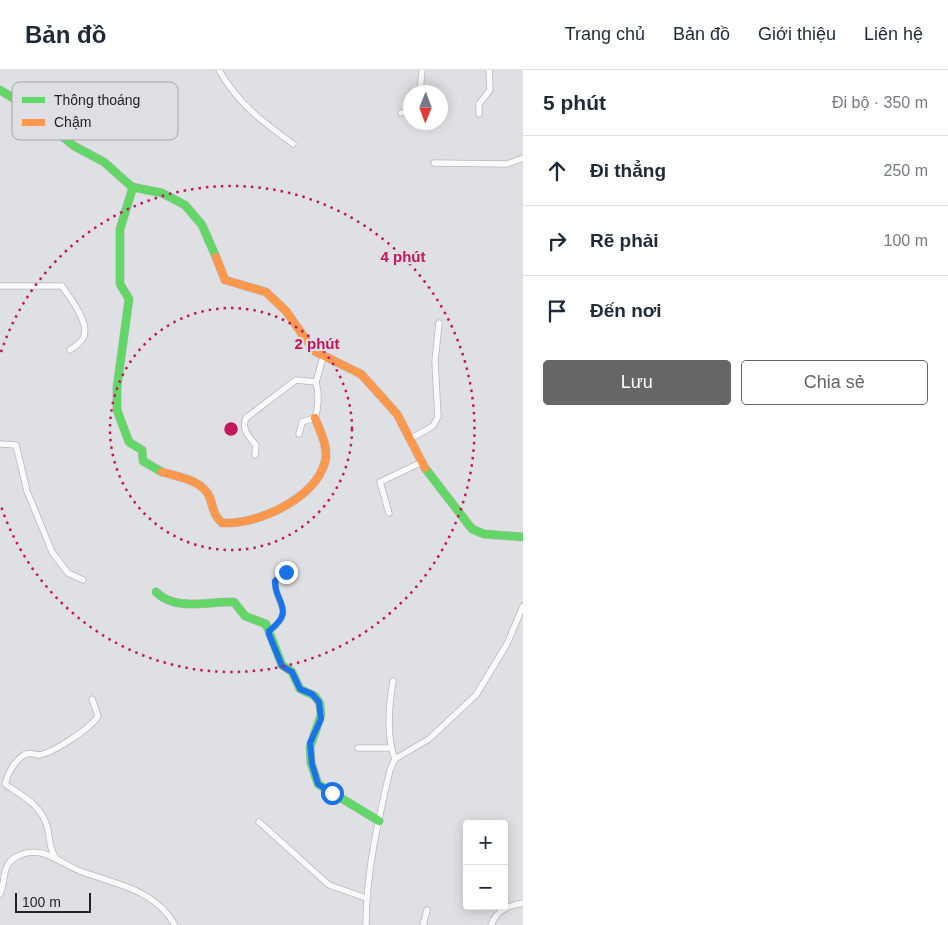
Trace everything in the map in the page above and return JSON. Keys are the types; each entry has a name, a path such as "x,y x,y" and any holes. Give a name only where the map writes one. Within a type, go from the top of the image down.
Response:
{"street":[{"path":"219,70 233,94 251,112 293,144"},
{"path":"421,85 422,70"},
{"path":"479,114 478,104 490,90 489,70"},
{"path":"0,90 12,97"},
{"path":"67,140 104,162 133,188 162,193 185,205 202,225 225,280 262,290 273,298 286,312 310,347 324,357 361,374 397,414 412,438 422,462 472,529 484,534 523,537"},
{"path":"434,163 507,164 523,158"},
{"path":"133,188 120,228 120,284 129,299 117,386 117,410 129,442 142,450 143,461 152,470 184,476 202,487 207,493 215,516 222,523 245,522 293,502 322,470 326,450 315,418 319,397 316,382 324,357"},
{"path":"0,286 62,286 81,319 84,330 81,341 70,350"},
{"path":"412,438 433,426 438,417 435,358 439,323"},
{"path":"255,455 256,445 248,436 244,427 246,418 296,380 316,382"},
{"path":"299,434 302,422 315,418"},
{"path":"0,444 16,445 30,498 52,552 68,573 82,580"},
{"path":"389,513 380,482 422,462"},
{"path":"269,631 279,623 283,611 275,581 290,569"},
{"path":"156,592 159,596 171,602 234,602 244,616 266,624 282,666 292,672 300,689 312,694 319,702 321,719 310,743 312,764 318,784 379,821"},
{"path":"366,925 366,898 370,859 390,770 395,759 429,739 476,695 510,638 523,606"},
{"path":"392,681 390,703 391,748 395,759"},
{"path":"55,857 49,844 46,824 39,811 22,794 5,784 11,770 22,755 27,753 43,753 76,737 88,728 98,716 92,699"},
{"path":"358,748 391,748"},
{"path":"259,822 329,885 366,898"},
{"path":"0,894 6,868 16,857 24,854 45,853 79,871 109,880 145,895 166,911 175,925"},
{"path":"490,925 494,916 500,910 523,903"},
{"path":"423,925 427,910"}],"traffic: fast":[{"path":"0,90 12,97"},
{"path":"67,140 104,162 132,187 162,193 185,205 202,225 216,257"},
{"path":"133,187 120,229 120,284 129,299 117,387 117,410 129,442 142,450 143,461 162,472"},
{"path":"425,468 472,529 484,534 523,537"},
{"path":"156,592 164,598 183,604 234,602 245,616 266,624 282,665 292,672 300,689 315,696 320,704 321,715 310,747 311,763 318,784 379,821"}],"traffic: slow":[{"path":"216,257 225,280 266,292 286,311 314,351 361,374 397,414 425,468"},
{"path":"162,472 190,480 202,487 210,498 215,515 222,523 251,520 283,507 297,498 310,487 319,475 325,462 326,451 315,418"}],"route":[{"path":"286,572 275,581 283,611 279,623 269,631 269,634 282,666 292,672 300,689 312,694 319,702 321,719 310,743 311,755 318,784 332,793"}]}
